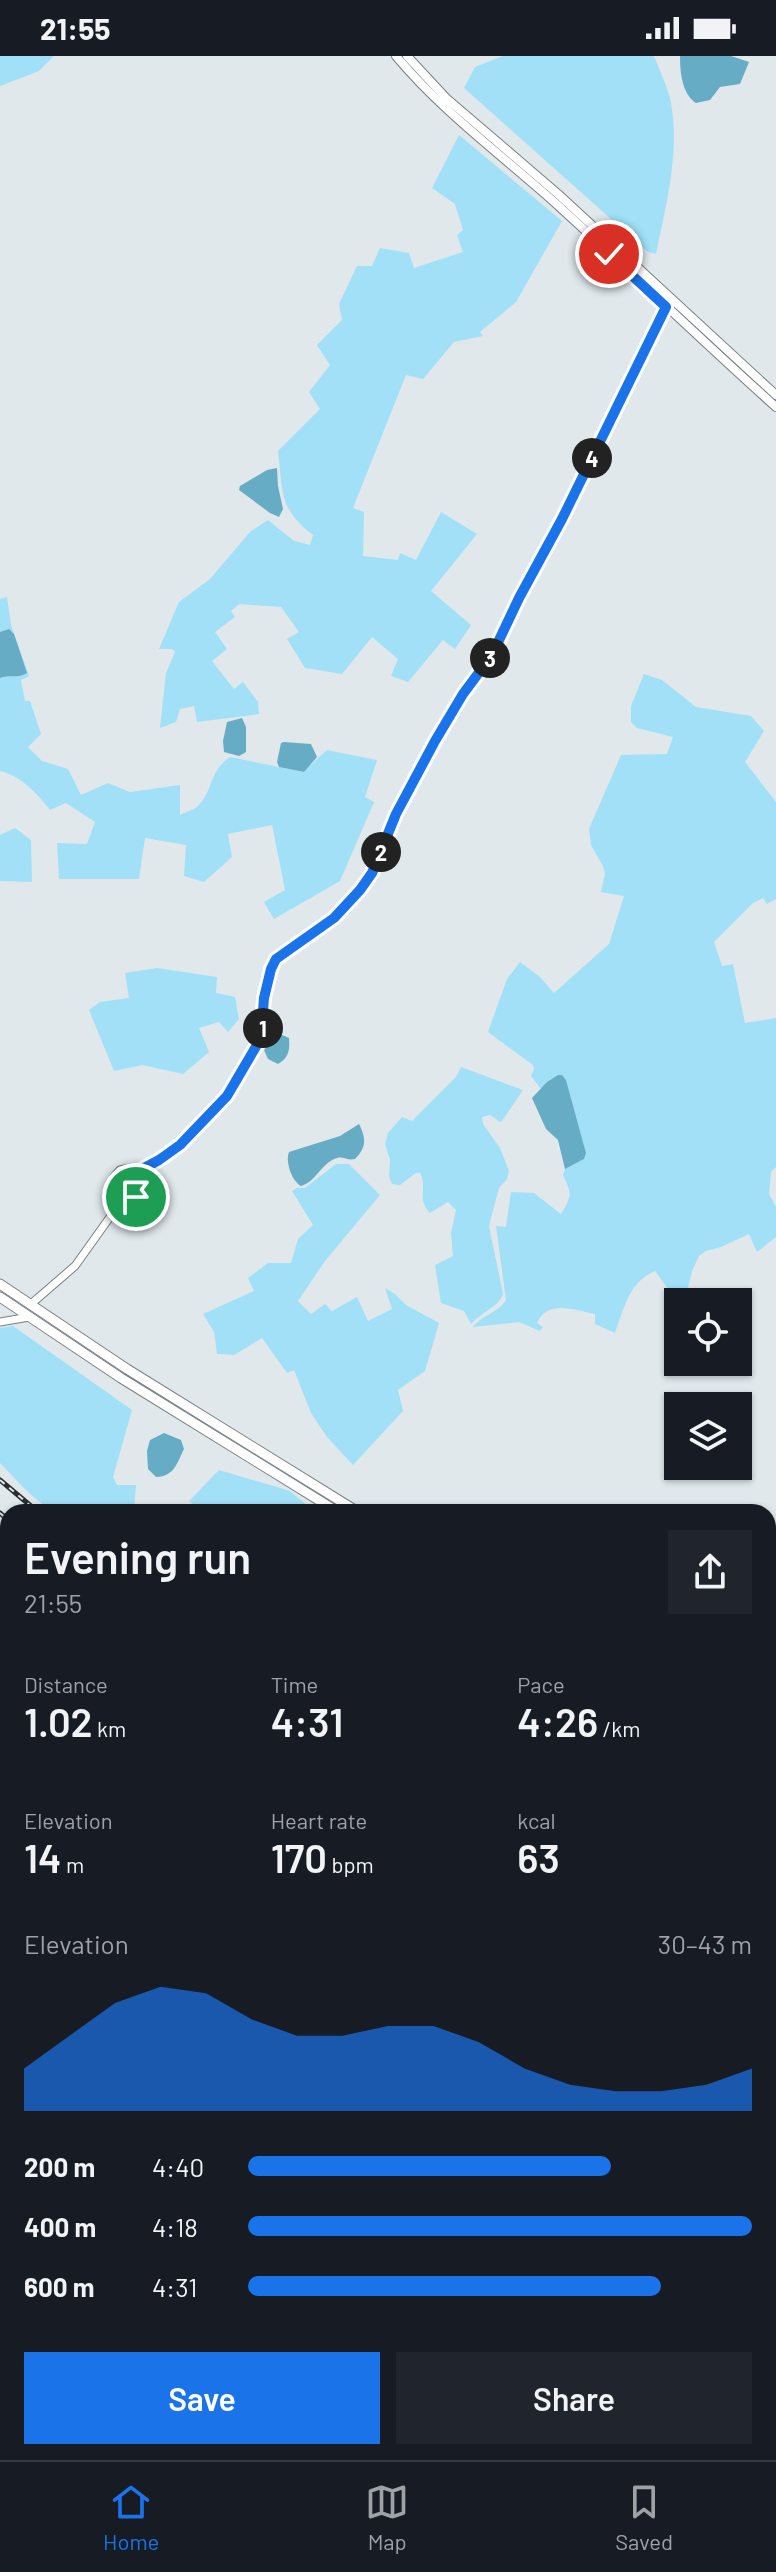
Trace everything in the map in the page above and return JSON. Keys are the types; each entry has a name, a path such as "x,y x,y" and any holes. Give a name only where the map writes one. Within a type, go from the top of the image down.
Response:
{"main road":[{"path":"396,56 440,104 552,200 776,407"},
{"path":"407,56 446,98 558,194 776,395"},
{"path":"0,1284 127,1369 345,1504"},
{"path":"0,1297 121,1378 325,1504"}],"street":[{"path":"135,1173 180,1145 222,1103 261,1038 264,998 274,962 334,918 368,880 396,814 435,741 463,694 492,655 666,307"},
{"path":"130,1168 135,1173 136,1197 129,1203 120,1203 116,1199 115,1174 130,1168"},
{"path":"31,1304 75,1266 120,1203"},
{"path":"0,1322 29,1317"}],"shaded area":[{"path":"0,56 54,56 39,71 0,86"},
{"path":"503,56 654,56 670,97 674,141 671,179 656,254 648,252 464,88 475,67"},
{"path":"680,56 731,56 749,62 740,84 720,87 710,100 696,103 685,88"},
{"path":"459,135 562,221 516,302 480,332 483,336 454,342 423,379 406,375 353,508 364,512 363,556 398,560 400,553 416,560 441,512 477,534 431,591 471,625 455,649 443,640 408,682 391,676 398,659 372,637 342,674 305,668 287,639 299,632 281,607 239,604 231,611 235,617 215,632 227,649 212,661 234,689 243,682 258,702 259,714 197,722 194,706 180,709 176,722 160,728 166,673 175,652 159,649 179,602 210,579 250,532 268,520 294,541 310,545 313,535 293,516 284,498 278,451 320,409 309,392 330,365 317,345 342,320 339,304 357,266 372,266 380,248 409,253 414,268 463,252 457,235 463,230 455,204 432,188"},
{"path":"277,468 283,509 279,517 239,490 240,486 267,470"},
{"path":"7,597 11,625 29,676 21,680 25,701 30,701 41,734 28,747 42,761 68,769 81,795 108,783 130,792 180,785 180,815 198,806 207,794 214,775 230,757 303,772 327,750 377,760 365,797 374,802 340,881 274,919 264,902 285,890 272,825 228,834 232,857 204,882 184,876 186,845 145,838 139,879 59,879 57,843 87,844 95,822 66,803 50,810 28,786 0,771 0,599"},
{"path":"9,629 14,634 27,673 0,678 0,632"},
{"path":"644,674 662,680 696,707 751,716 764,731 745,762 776,802 776,899 767,904 763,898 753,903 714,942 722,966 733,964 745,1023 776,1018 776,1167 771,1172 769,1194 776,1207 776,1237 757,1252 749,1234 706,1251 699,1256 688,1288 667,1288 655,1271 646,1276 633,1289 615,1333 595,1324 595,1314 562,1308 547,1311 542,1316 537,1323 543,1327 540,1331 519,1322 473,1327 506,1300 496,1226 506,1227 511,1192 534,1193 561,1214 570,1195 563,1175 565,1169 584,1159 586,1153 566,1081 558,1075 541,1089 531,1076 533,1065 488,1032 507,979 520,962 554,993 609,944 624,896 601,892 605,874 591,845 589,829 621,755 667,754 673,737 637,728 631,722 631,706"},
{"path":"242,718 246,727 246,752 239,756 224,752 227,722"},
{"path":"281,743 311,744 317,757 304,772 279,767 277,762"},
{"path":"15,828 31,840 32,882 0,881 0,835"},
{"path":"157,968 217,977 216,993 235,997 239,1019 228,1032 219,1022 199,1028 209,1052 183,1074 142,1065 114,1071 89,1010 100,1002 129,998 125,973"},
{"path":"278,1033 289,1038 289,1049 287,1056 278,1064 268,1059 264,1050"},
{"path":"461,1067 523,1090 502,1121 490,1115 482,1117 509,1171 499,1188 489,1226 503,1294 498,1303 471,1324 464,1311 441,1303 435,1265 453,1256 451,1233 456,1210 448,1202 430,1213 424,1203 420,1173 400,1185 392,1184 385,1144 388,1133 402,1117 412,1121 456,1077"},
{"path":"558,1075 566,1080 586,1153 584,1159 565,1169 558,1140 546,1129 532,1098"},
{"path":"359,1124 364,1142 355,1159 331,1160 306,1184 298,1184 289,1166 289,1152 340,1136"},
{"path":"336,1164 349,1164 380,1195 325,1261 298,1301 311,1314 325,1304 332,1311 357,1297 368,1321 392,1309 385,1288 406,1305 439,1323 425,1371 398,1390 403,1411 353,1465 327,1437 311,1413 294,1370 287,1373 262,1338 234,1355 217,1354 214,1332 203,1314 254,1291 248,1278 268,1263 291,1263 298,1239 313,1225 292,1191 305,1188"},
{"path":"13,1326 132,1410 113,1477 117,1485 136,1485 134,1504 44,1504 0,1463 0,1328"},
{"path":"164,1433 181,1440 184,1449 171,1472 156,1477 148,1469 147,1451 150,1440"},
{"path":"219,1470 290,1491 305,1504 193,1504 189,1501"}],"railway":[{"path":"0,1480 28,1504"}],"route":[{"path":"136,1197 135,1173 180,1145 227,1096 261,1038 264,998 276,959 334,918 368,880 396,814 435,741 463,694 492,655 562,519 666,307 609,254"}]}
